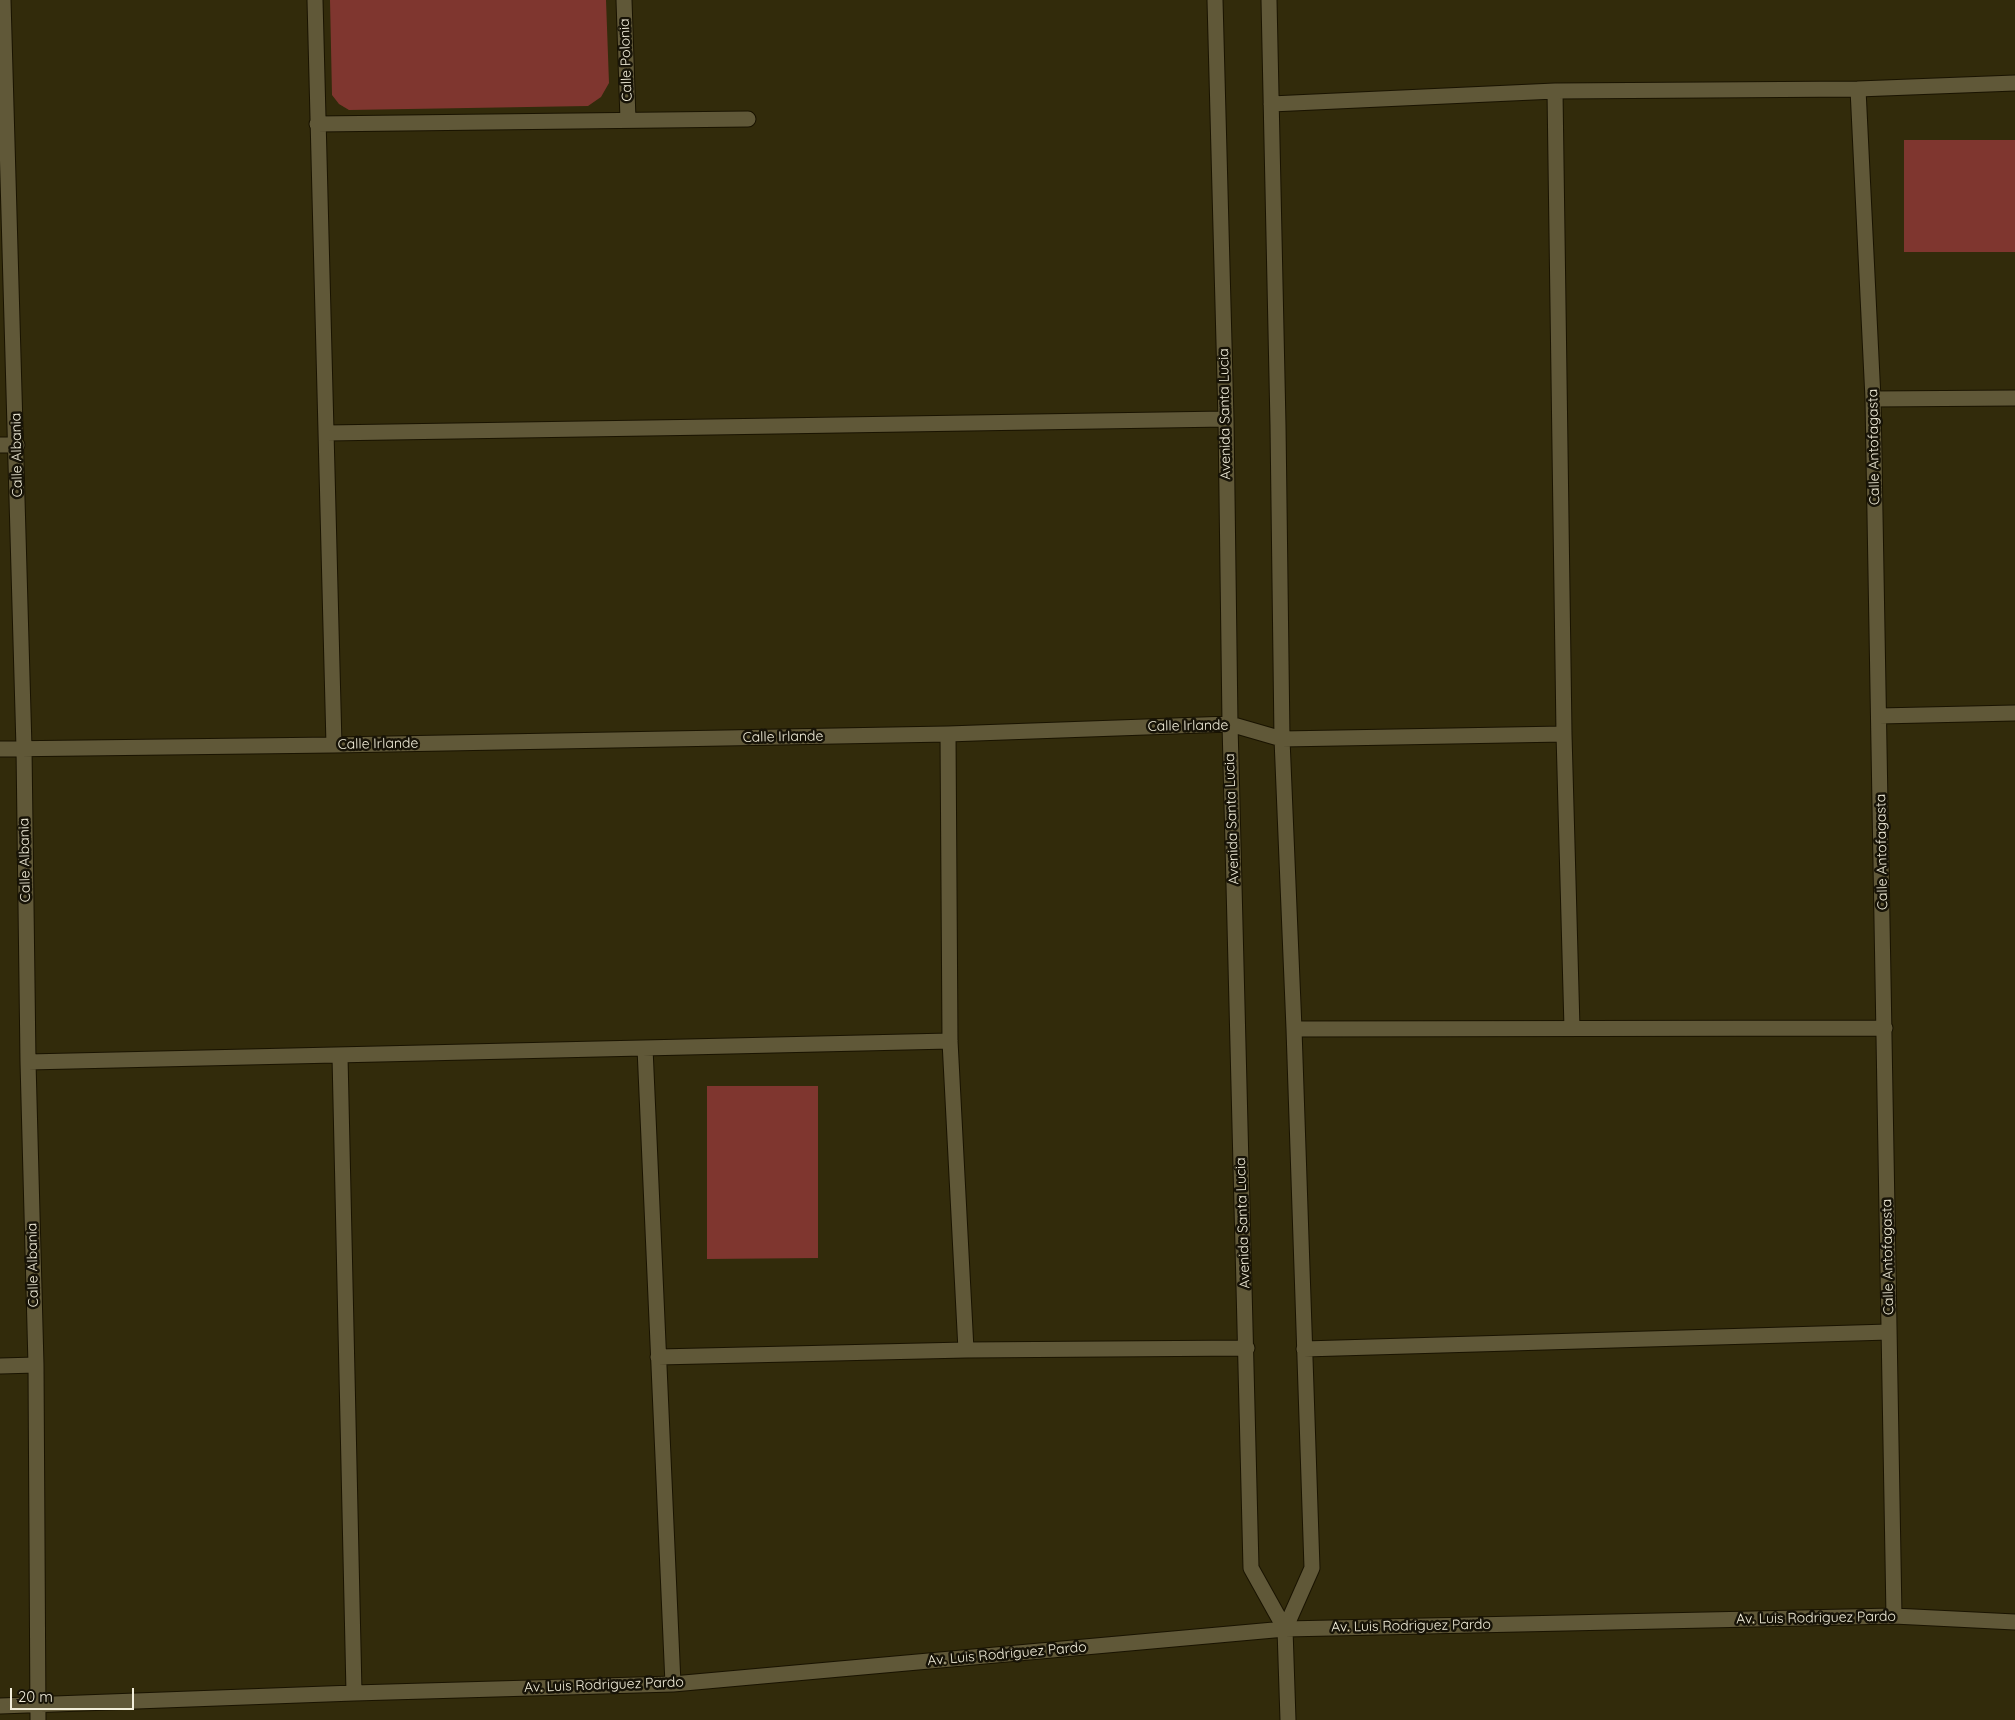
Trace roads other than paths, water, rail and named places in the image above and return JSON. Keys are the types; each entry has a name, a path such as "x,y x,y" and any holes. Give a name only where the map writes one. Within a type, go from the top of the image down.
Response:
{"street":[{"name":"Calle Albania","path":"3,0 17,444 24,748 28,1062 36,1365 38,1713"},
{"path":"315,0 334,745"},
{"name":"Calle Polonia","path":"624,0 628,120"},
{"name":"Avenida Santa Lucia","path":"1214,0 1226,419 1230,724 1251,1568 1285,1629"},
{"name":"Avenida Santa Lucia","path":"1269,0 1278,425 1282,739 1294,1029 1312,1568 1285,1629 1288,1720"},
{"path":"1270,104 1555,91 1858,89 2015,82"},
{"name":"Calle Antofagasta","path":"1858,89 1874,400 1894,1616"},
{"path":"1555,91 1564,734 1572,1028"},
{"path":"318,124 748,118"},
{"path":"1874,400 2015,398"},
{"path":"327,433 1226,419"},
{"path":"0,444 17,444"},
{"path":"1879,716 2015,713"},
{"name":"Calle Irlande","path":"0,749 948,734 1230,724 1282,739 1564,734"},
{"path":"948,734 950,1041 966,1350"},
{"path":"1294,1029 1885,1028"},
{"path":"28,1062 950,1041"},
{"path":"645,1048 673,1684"},
{"path":"340,1056 354,1693"},
{"path":"1304,1349 1890,1332"},
{"path":"658,1357 966,1350 1247,1348"},
{"path":"0,1366 36,1365"},
{"name":"Av. Luis Rodriguez Pardo","path":"0,1706 38,1713 354,1693 673,1684 1285,1629 1894,1616 2015,1622"}]}
